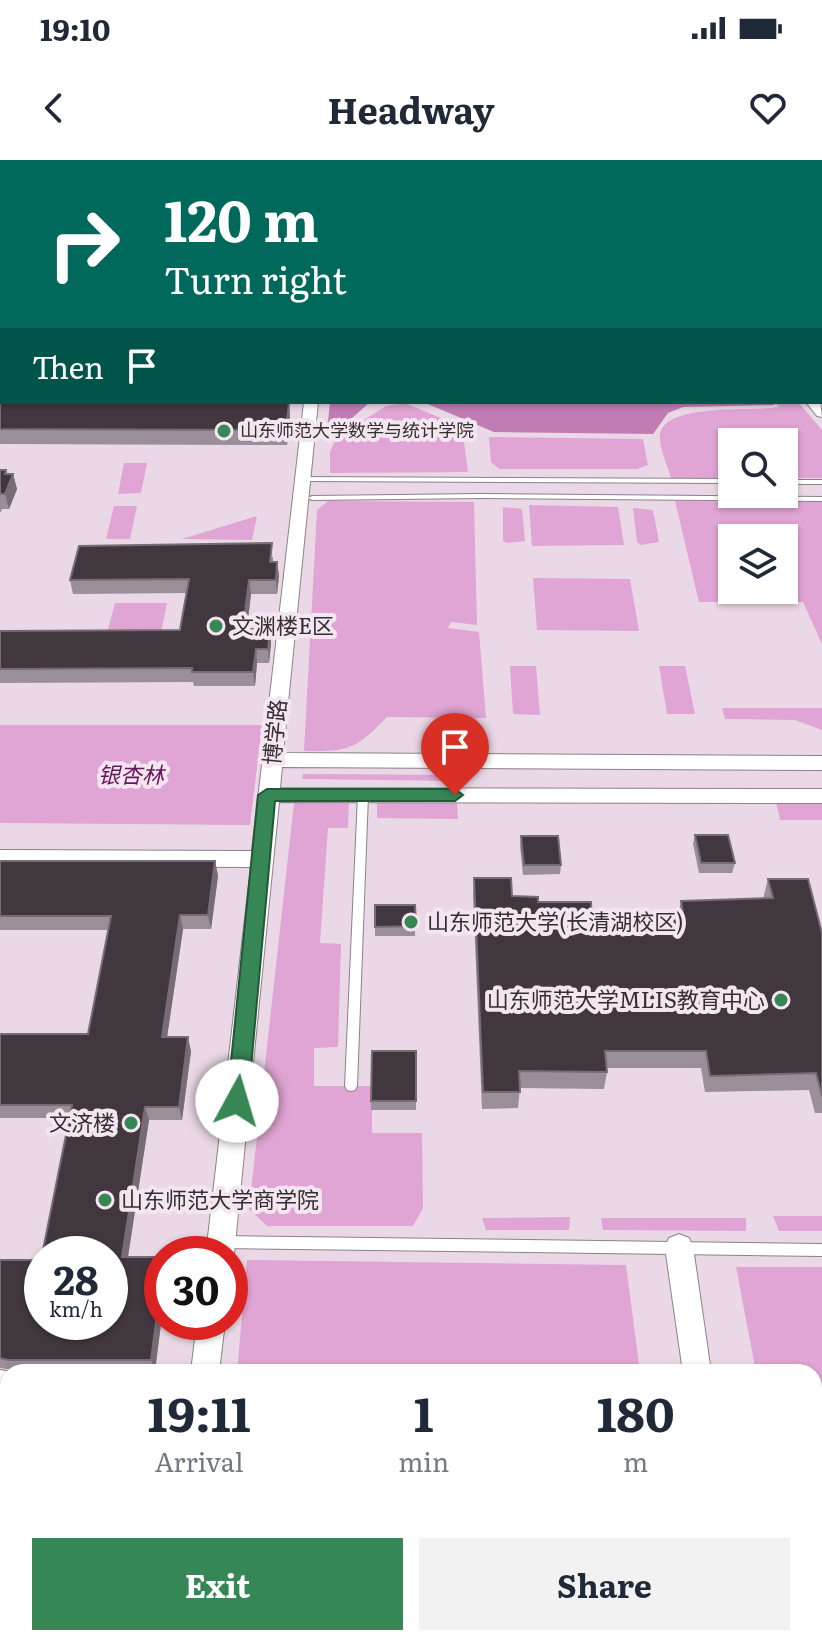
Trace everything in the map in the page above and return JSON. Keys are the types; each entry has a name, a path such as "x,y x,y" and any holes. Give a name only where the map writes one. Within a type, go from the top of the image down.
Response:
{"street":[{"name":"博学路","path":"222,1236 267,795 308,489 311,404"},
{"path":"272,760 822,763"},
{"path":"267,795 822,796"},
{"path":"0,858 261,859"},
{"path":"679,1247 696,1364"},
{"path":"206,1364 209,1340"}],"lane":[{"path":"308,489 718,481"},
{"path":"798,482 822,482"},
{"path":"308,489 450,496 822,499"},
{"path":"351,1086 363,795"},
{"path":"248,1248 679,1247 822,1250"}],"shaded area":[{"name":"山东师范大学(长清湖校区)","path":"0,404 822,404 822,1364 0,1364"},
{"path":"330,404 368,404 341,428 327,431"},
{"path":"428,404 775,405 683,407 668,413 653,434 494,432"}],"green space":[{"path":"407,404 462,427 468,472 330,473 330,452 336,438 386,406"},
{"path":"776,404 800,404 822,430 822,478 798,478 798,428 718,428 718,478 671,478 660,439 666,424 678,417 712,410 779,407"},
{"path":"489,437 643,439 648,465 637,469 499,469 491,462"},
{"path":"124,463 147,463 141,493 118,494"},
{"path":"328,501 474,502 477,625 451,622 448,628 479,632 486,718 387,717 351,746 332,751 304,751 317,510"},
{"path":"675,501 718,501 718,508 798,508 798,502 822,502 822,644 803,602 798,602 798,524 718,524 718,602 699,602"},
{"path":"529,505 618,507 624,545 532,546"},
{"path":"114,506 137,506 130,539 106,539"},
{"path":"503,507 522,509 525,541 503,541"},
{"path":"633,508 653,510 659,542 641,545 637,542"},
{"path":"257,516 252,540 182,539"},
{"path":"533,578 630,579 639,631 537,630"},
{"path":"115,603 167,603 161,633 107,633"},
{"path":"510,666 536,666 540,715 513,714"},
{"path":"659,666 685,666 695,714 667,714"},
{"path":"722,708 822,708 822,730 795,720 725,719"},
{"name":"银杏林","path":"0,725 262,725 250,825 0,823"},
{"path":"303,774 459,775 458,781 302,779"},
{"path":"377,801 457,801 458,819 377,818"},
{"path":"349,802 348,828 328,828 320,943 341,944 338,1047 314,1048 314,1086 372,1086 372,1133 422,1133 423,1208 413,1226 267,1226 249,1209 294,803"},
{"path":"776,802 822,802 822,820 780,820"},
{"path":"773,1216 822,1216 822,1231 779,1231"},
{"path":"570,1217 569,1230 486,1230 482,1218"},
{"path":"601,1218 746,1218 746,1231 603,1230"},
{"path":"248,1260 626,1265 639,1364 238,1364 240,1340 248,1340"},
{"path":"736,1267 822,1267 822,1364 754,1364"}],"building":[{"path":"0,404 289,404 286,430 0,429"},
{"path":"0,470 13,474 5,494 0,494"},
{"name":"文渊楼E区","path":"272,543 270,562 277,562 276,580 249,580 243,629 270,629 268,649 256,649 253,672 192,672 192,668 0,669 0,631 180,630 189,579 70,580 79,546"},
{"path":"695,835 728,835 735,863 701,863"},
{"path":"521,836 558,836 561,865 524,865"},
{"name":"文济楼","path":"0,861 215,861 208,915 180,915 162,1037 188,1037 179,1107 145,1107 125,1236 46,1236 72,1105 0,1105 0,1034 88,1034 111,916 0,916"},
{"path":"474,878 511,878 512,896 538,897 538,902 591,902 592,920 684,919 681,901 773,898 768,879 808,879 822,933 822,1096 816,1073 710,1076 706,1051 605,1051 607,1072 519,1071 520,1092 483,1092"},
{"path":"375,905 415,905 416,926 375,927"},
{"path":"372,1051 416,1051 416,1101 371,1101"},
{"name":"文济楼","path":"128,1257 144,1257 144,1340 154,1340 151,1360 0,1358 0,1260 24,1260 24,1340 128,1340"}],"place":[{"name":"山东师范大学数学与统计学院","path":"224,431"},
{"name":"文渊楼E区","path":"216,626"},
{"name":"山东师范大学(长清湖校区)","path":"411,922"},
{"name":"山东师范大学MLIS教育中心","path":"781,1000"},
{"name":"文济楼","path":"131,1123"},
{"name":"山东师范大学商学院","path":"105,1200"}],"route":[{"path":"237,1101 267,795 455,795"}]}
